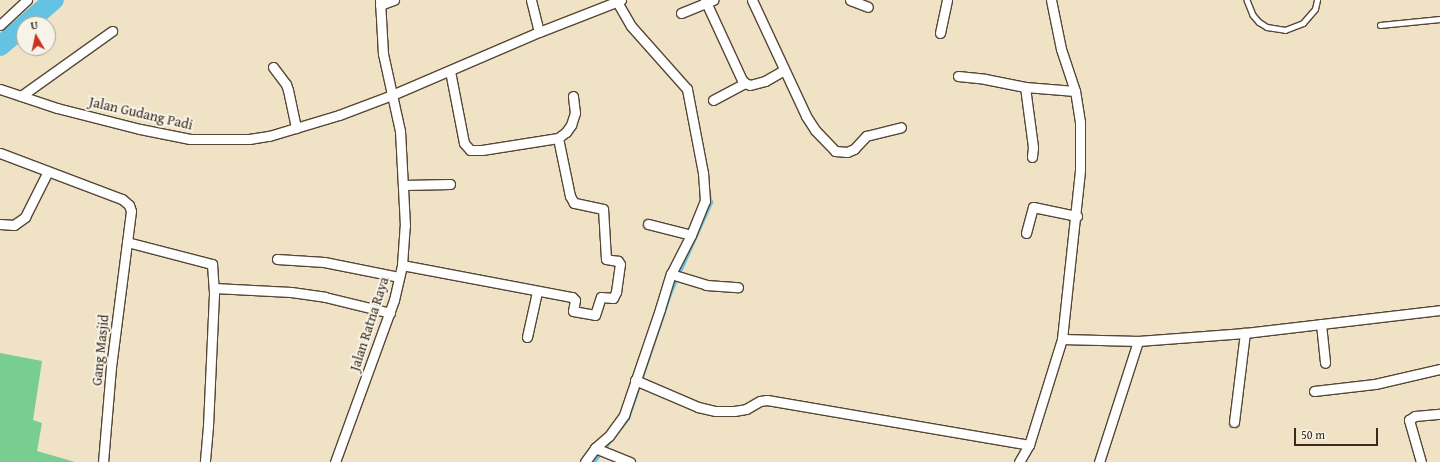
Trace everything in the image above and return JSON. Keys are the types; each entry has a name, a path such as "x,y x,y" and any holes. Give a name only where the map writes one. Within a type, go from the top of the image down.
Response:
{"street":[{"path":"0,25 27,0"},
{"path":"380,2 394,0"},
{"path":"532,0 539,32"},
{"path":"752,0 810,124 835,151 847,152 854,149 866,136 901,127"},
{"path":"850,0 868,7"},
{"path":"940,33 947,0"},
{"path":"1019,462 1028,445 1062,339 1077,216 1082,140 1075,91 1061,49 1051,0"},
{"path":"585,462 597,450 624,415 660,309 702,211 705,191 689,95 678,78 631,26 619,1"},
{"name":"Jalan Gudang Padi","path":"0,89 57,108 140,129 190,139 249,139 268,136 296,128 392,95 539,32 619,1"},
{"path":"681,13 709,1 745,83"},
{"name":"Jalan Ratna Raya","path":"335,462 390,313 402,265 405,226 400,131 383,54 380,2"},
{"path":"21,96 112,31"},
{"path":"273,67 286,84 296,128"},
{"path":"713,100 745,83 750,85 765,81 784,70"},
{"path":"450,71 464,143 470,150 482,150 558,138 566,132 571,125 575,114 573,96"},
{"path":"958,76 971,76 1025,87 1075,91"},
{"path":"1025,87 1033,147 1032,157"},
{"path":"402,265 537,292 572,297 575,300 573,311 596,315 601,297 613,298 616,292 620,264 618,261 606,260 603,209 574,203 570,196 558,138"},
{"path":"0,153 48,171 25,217 14,225 0,224"},
{"name":"Gang Masjid","path":"48,171 122,199 129,205 131,211 111,367 103,462"},
{"path":"404,185 450,184"},
{"path":"1026,233 1033,206 1077,216"},
{"path":"648,224 691,235"},
{"path":"127,242 212,264 214,288 209,418 205,462"},
{"path":"277,259 324,262 399,277"},
{"path":"674,275 706,285 738,287"},
{"path":"214,288 291,292 325,296 390,313"},
{"path":"527,337 537,292"},
{"path":"1062,339 1138,341 1245,333 1440,310"},
{"path":"1321,324 1325,363"},
{"path":"1234,422 1245,333"},
{"path":"1099,462 1138,341"},
{"path":"1314,391 1375,384 1440,369"},
{"path":"637,380 652,388 698,407 716,411 734,411 746,408 760,401 767,400 1028,445"},
{"path":"1422,462 1409,420 1415,416 1440,414"},
{"path":"597,450 630,462"}],"lane":[{"path":"1247,0 1253,15 1259,22 1272,28 1285,30 1303,23 1315,9 1317,0"},
{"path":"1380,25 1440,19"}],"green space":[{"path":"0,353 42,361 33,420 42,423 37,451 75,462 0,462"}],"waterway":[{"path":"35,16 54,0"},
{"path":"0,46 16,33"},
{"path":"594,462 628,419 671,292 711,203 708,192"}]}
